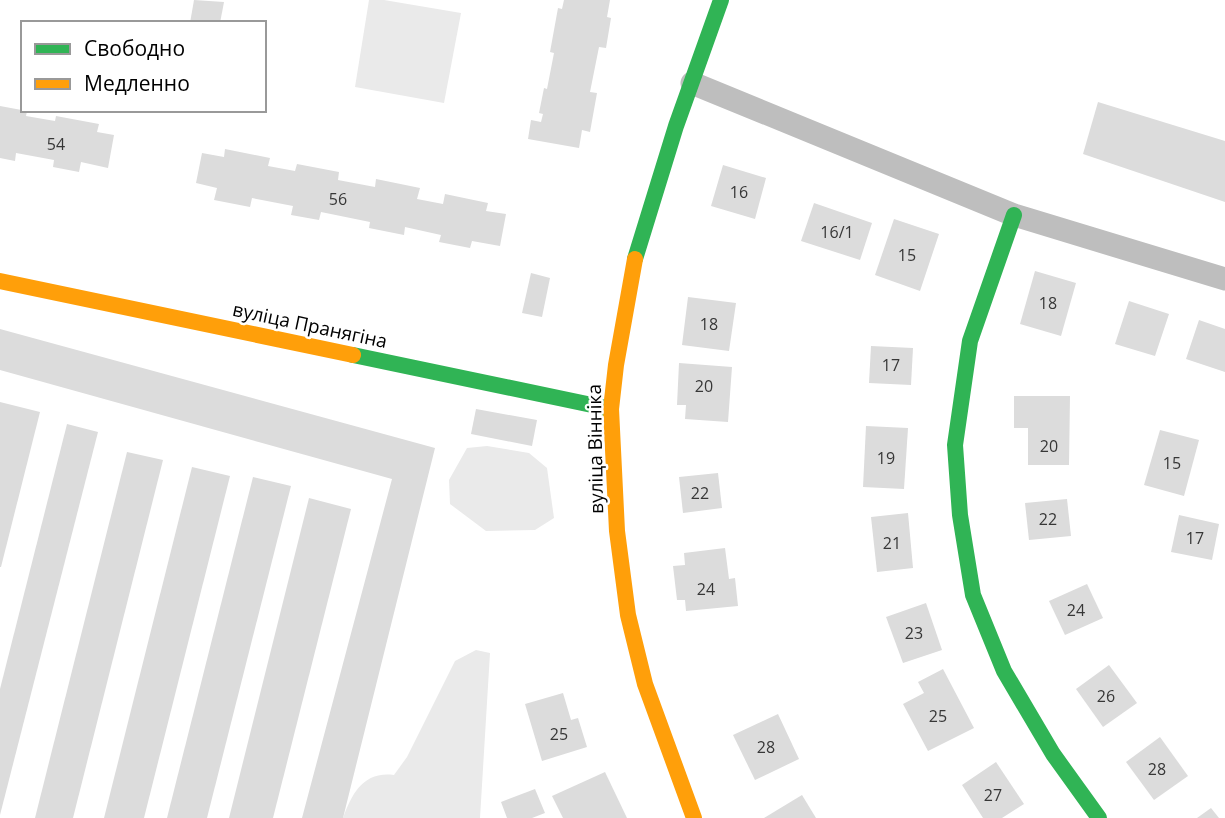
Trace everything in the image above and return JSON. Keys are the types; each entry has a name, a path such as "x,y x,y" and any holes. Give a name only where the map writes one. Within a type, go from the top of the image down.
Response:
{"street":[{"name":"вуліца Вінніка","path":"694,818 645,684 628,615 617,531 611,409 635,259 676,126 721,0"},
{"path":"692,83 1014,215 1225,279"},
{"path":"1014,215 970,341 955,445 960,515 973,595 1004,671 1053,754 1099,818"},
{"name":"вуліца Пранягіна","path":"0,281 611,409"}],"shaded area":[{"path":"369,0 461,13 444,103 355,87"},
{"path":"487,446 529,453 547,468 554,518 535,530 486,531 450,504 449,480 467,448"},
{"path":"476,650 490,653 480,818 343,818 355,792 367,780 394,775 407,757 455,661"}],"building":[{"path":"194,0 224,2 220,21 190,21"},
{"path":"564,0 610,0 607,17 611,18 606,48 599,47 590,92 597,93 590,132 582,130 579,148 528,139 531,120 541,122 543,114 539,113 554,53 550,52 558,8 562,9"},
{"path":"1098,102 1225,141 1225,202 1083,154"},
{"path":"0,106 27,112 26,116 55,121 56,116 99,124 97,132 114,135 108,168 81,162 79,172 53,167 54,160 16,153 15,161 0,158"},
{"path":"225,149 270,158 268,166 295,171 297,164 339,172 338,180 375,187 376,179 420,188 417,199 443,204 445,194 488,203 486,211 506,214 500,246 472,241 470,248 439,242 441,235 405,227 404,235 369,228 370,222 321,212 319,220 291,215 293,206 252,198 250,207 214,200 217,188 196,183 202,153 224,157"},
{"path":"723,165 766,178 755,219 711,206"},
{"path":"814,203 872,223 860,260 801,241"},
{"path":"894,219 939,234 920,291 875,275"},
{"path":"1035,271 1076,283 1061,336 1020,324"},
{"path":"531,273 550,278 542,317 522,313"},
{"path":"688,297 736,303 729,351 682,345"},
{"path":"1129,301 1169,314 1155,356 1115,344"},
{"path":"1199,320 1225,329 1225,372 1186,359"},
{"path":"0,329 435,448 343,818 302,818 392,479 0,370"},
{"path":"871,346 913,348 911,385 869,383"},
{"path":"679,363 732,367 728,422 685,419 686,405 677,405"},
{"path":"1014,396 1070,396 1069,465 1028,465 1028,428 1014,428"},
{"path":"0,402 40,412 1,567 0,567"},
{"path":"476,409 537,420 532,446 471,434"},
{"path":"67,424 98,432 0,815 0,689"},
{"path":"866,426 908,428 904,489 863,487"},
{"path":"1160,430 1199,440 1184,496 1144,485"},
{"path":"127,452 163,460 73,818 35,818"},
{"path":"192,467 230,476 144,818 104,818"},
{"path":"718,473 722,508 683,513 679,477"},
{"path":"253,477 291,486 207,818 167,818"},
{"path":"309,498 351,509 273,818 229,818"},
{"path":"1067,499 1071,536 1029,540 1025,503"},
{"path":"908,513 913,568 877,572 871,517"},
{"path":"1179,515 1219,524 1212,560 1171,552"},
{"path":"725,548 729,579 735,578 738,606 686,611 685,600 677,600 673,566 685,565 684,553"},
{"path":"1087,584 1103,618 1065,635 1049,601"},
{"path":"926,603 942,650 903,663 886,617"},
{"path":"1109,665 1137,703 1103,727 1076,689"},
{"path":"943,669 974,728 928,751 903,704 924,693 918,682"},
{"path":"563,693 571,720 578,718 587,747 542,761 525,704"},
{"path":"778,714 799,759 755,780 733,735"},
{"path":"1160,737 1188,776 1154,800 1126,762"},
{"path":"996,762 1024,804 1002,818 983,818 962,785"},
{"path":"605,772 627,818 563,818 552,796"},
{"path":"535,789 545,813 532,818 507,818 501,802"},
{"path":"802,795 816,818 764,818"},
{"path":"1211,808 1219,818 1197,818"}],"traffic: fast":[{"path":"635,259 676,126 721,0"},
{"path":"1014,215 970,341 955,445 960,515 973,595 1004,671 1053,754 1099,818"},
{"path":"353,355 611,409"}],"traffic: slow":[{"path":"635,259 611,409 617,531 628,615 645,684 694,818"},
{"path":"0,281 353,355"}]}
